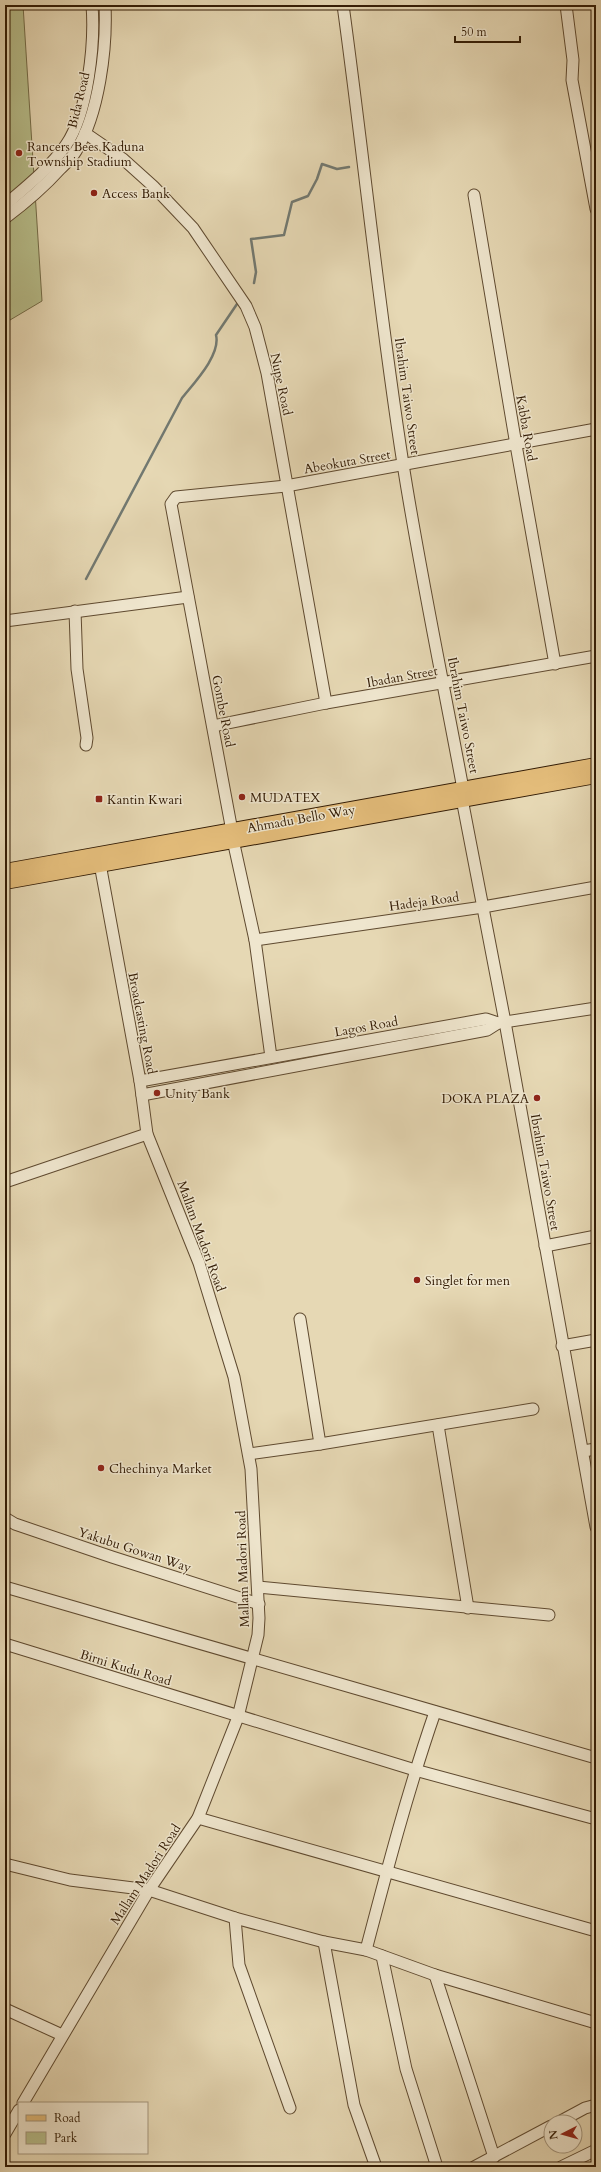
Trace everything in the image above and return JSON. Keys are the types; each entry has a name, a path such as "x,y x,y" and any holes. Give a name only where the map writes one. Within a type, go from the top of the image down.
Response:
{"main road":[{"name":"Ahmadu Bello Way","path":"5,871 232,836 463,794 596,765"},
{"name":"Ahmadu Bello Way","path":"463,794 596,776"},
{"name":"Ahmadu Bello Way","path":"5,882 100,864 232,836"}],"street":[{"name":"Bida Road","path":"5,205 32,182 66,146 76,128 89,71 92,5"},
{"name":"Bida Road","path":"5,218 37,194 76,152 85,133 93,111 101,68 105,5"},
{"name":"Ibrahim Taiwo Street","path":"343,5 359,124 379,296 403,465 444,682 502,1023 596,1527"},
{"path":"566,5 573,60 572,80 596,210"},
{"name":"Nupe Road","path":"85,133 123,158 154,186 193,228 236,289 246,306 255,328 267,373 326,703"},
{"name":"Kabba Road","path":"474,195 555,664"},
{"name":"Abeokuta Street","path":"172,500 176,497 286,486 516,445 596,429"},
{"name":"Gombe Road","path":"172,500 171,504 232,836 255,940 271,1057"},
{"path":"5,621 188,597"},
{"path":"75,611 77,669 87,738 86,745"},
{"name":"Ibadan Street","path":"213,726 326,703 596,656"},
{"name":"Broadcasting Road","path":"100,864 140,1081 147,1134"},
{"name":"Hadeja Road","path":"255,940 483,907 596,887"},
{"name":"Lagos Road","path":"140,1081 486,1019 502,1023 596,1008"},
{"path":"142,1095 487,1030 502,1023"},
{"path":"5,1182 147,1134"},
{"name":"Mallam Madori Road","path":"24,2102 149,1890 198,1818 238,1717 258,1634 259,1604 249,1454 234,1377 199,1262 147,1134"},
{"path":"544,1246 596,1236"},
{"path":"300,1319 320,1444"},
{"path":"562,1346 596,1340"},
{"path":"249,1454 320,1444 533,1409"},
{"path":"438,1425 468,1608"},
{"path":"583,1451 596,1449"},
{"name":"Yakubu Gowan Way","path":"5,1518 15,1524 112,1557 259,1604"},
{"path":"5,1587 596,1758"},
{"path":"258,1587 549,1615"},
{"name":"Birni Kudu Road","path":"5,1644 238,1717 415,1770 596,1819"},
{"path":"366,1950 386,1870 415,1770 435,1712"},
{"path":"198,1818 386,1870 596,1931"},
{"path":"5,1864 70,1880 149,1890 235,1918 324,1942 366,1950 435,1975 596,2023"},
{"path":"235,1918 239,1965 290,2108"},
{"path":"324,1942 354,2105 376,2167"},
{"path":"382,1956 406,2069 437,2167"},
{"path":"435,1975 494,2157"},
{"path":"5,2010 62,2035"},
{"path":"574,2114 585,2108 596,2105"},
{"path":"5,2134 18,2112"},
{"path":"474,2167 543,2130"},
{"path":"561,2167 596,2150"}],"green space":[{"name":"Rancers Bees Kaduna Township Stadium","path":"5,5 23,5 42,301 5,323"}],"waterway":[{"path":"254,283 256,272 251,239 284,235 292,202 308,196 317,179 322,164 337,169 349,167"},
{"path":"86,579 182,398 211,360 216,343 216,335 237,304"}],"place":[{"name":"Rancers Bees Kaduna Township Stadium","path":"19,153"},
{"name":"Access Bank","path":"94,193"},
{"name":"MUDATEX","path":"242,797"},
{"name":"Kantin Kwari","path":"99,799"},
{"name":"Unity Bank","path":"157,1093"},
{"name":"DOKA PLAZA","path":"537,1098"},
{"name":"Singlet for men","path":"417,1280"},
{"name":"Chechinya Market","path":"101,1468"}]}
